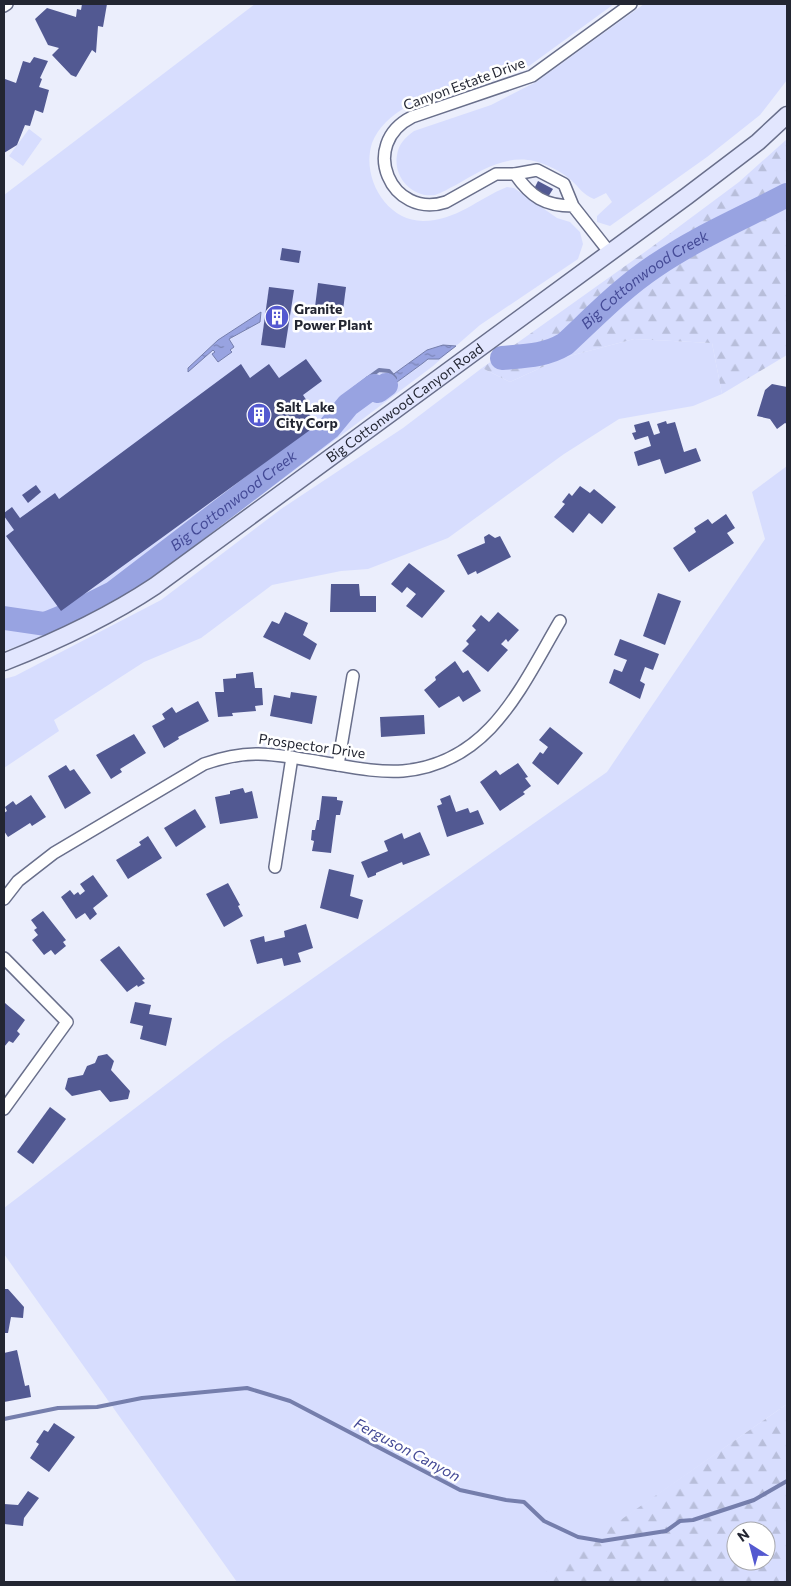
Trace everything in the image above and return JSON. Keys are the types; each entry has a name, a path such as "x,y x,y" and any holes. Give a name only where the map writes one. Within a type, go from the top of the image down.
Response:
{"main road":[{"name":"Big Cottonwood Canyon Road","path":"4,662 76,632 121,608 148,590 610,254 758,142 787,115"}],"street":[{"name":"Canyon Estate Drive","path":"610,254 573,206 564,184 537,170 515,174 496,174 446,202 429,205 419,204 405,198 392,183 384,164 385,146 389,136 403,121 532,76 631,4"},
{"path":"515,174 528,192 555,206 573,206"},
{"name":"Prospector Drive","path":"4,898 18,881 54,853 204,764 225,756 247,752 338,765 401,771 426,768 448,759 470,747 491,729 509,708 560,621"},
{"path":"338,765 353,676"},
{"path":"275,866 292,757"},
{"path":"4,958 67,1022 4,1109"}],"green space":[{"path":"255,4 614,4 529,66 401,110 386,122 378,132 372,143 370,156 370,170 374,183 380,195 398,214 410,219 435,220 457,213 507,187 514,188 557,218 570,222 580,232 583,244 578,259 480,325 433,366 168,566 70,627 4,651 4,195","holes":["261,312 260,322 229,340 230,350 215,351 214,349 188,371 188,368 218,340","455,346 439,359 428,359 368,404 357,390 384,381 427,350"]},
{"path":"644,4 787,4 787,80 760,115 707,157 610,226 597,222 597,216 612,202 606,193 594,199 584,193 563,174 534,161 524,159 503,162 435,195 419,193 401,178 397,163 399,147 414,131 491,105 536,82"},
{"path":"29,129 42,139 23,166 9,156"},
{"path":"787,139 787,355 722,394 712,343 634,339 562,358 510,382 482,368 649,249 739,182"},
{"path":"634,339 712,343 722,394 693,406 619,419 564,454 448,538 368,569 341,571 272,585 201,638 144,662 54,720 59,731 4,768 4,679 15,676 161,600 281,509 403,428 482,368 510,382 562,358"},
{"path":"787,466 787,1404 533,1582 237,1582 4,1254 4,1208 222,1042 607,772 765,539 752,492"},
{"path":"787,1404 787,1582 533,1581"}],"water":[{"path":"261,312 260,322 229,339 234,347 230,350 232,352 218,362 212,354 215,352 213,350 188,372 188,368 218,340"},
{"path":"443,345 456,346 439,359 428,359 367,404 357,390 363,386 366,389 380,377 384,381 427,350"}],"building":[{"path":"82,4 107,4 103,27 98,26 96,53 92,50 76,77 71,75 52,55 59,48 48,45 35,19 47,8 76,17 77,9 81,10"},
{"path":"34,57 48,61 40,78 42,79 39,87 49,90 43,113 35,110 30,126 25,125 17,145 4,153 5,79 16,83 23,61 30,63"},
{"path":"538,181 553,189 548,197 534,189"},
{"path":"282,248 301,251 299,263 280,260"},
{"path":"318,283 346,287 343,310 315,307"},
{"name":"Granite Power Plant","path":"269,287 294,290 285,348 261,345"},
{"path":"306,359 322,381 303,395 307,401 302,404 317,425 61,611 6,536 14,530 4,516 4,513 12,507 20,518 55,493 59,499 241,364 250,378 269,364 279,378"},
{"path":"772,384 787,387 787,424 785,423 777,429 770,419 757,416 765,390"},
{"path":"649,421 654,435 660,433 657,424 666,421 667,424 675,422 684,452 696,448 701,461 665,474 660,459 638,466 634,452 651,446 648,436 635,440 632,433 636,432 634,425"},
{"path":"36,485 41,492 28,503 22,495"},
{"path":"580,486 590,493 594,489 616,507 602,524 589,513 573,533 554,517 565,504 562,502 569,493 572,496"},
{"path":"726,514 735,528 727,533 734,543 689,572 673,548 696,532 694,528 708,519 712,524"},
{"path":"489,534 495,538 500,536 511,557 477,574 476,571 468,575 457,555 485,543 484,537"},
{"path":"409,563 445,591 422,618 406,606 416,594 407,587 402,593 391,584"},
{"path":"331,584 359,584 360,596 376,596 376,612 330,612"},
{"path":"658,593 681,601 665,645 643,636"},
{"path":"285,612 308,623 303,635 317,644 310,660 263,637 272,621 279,624"},
{"path":"498,612 519,630 508,642 506,639 501,644 508,650 488,672 462,651 469,644 466,641 476,630 472,626 481,615 489,622"},
{"path":"620,639 659,654 653,670 645,667 640,681 645,684 640,699 609,683 614,669 622,672 627,660 614,655"},
{"path":"455,661 463,673 468,670 481,691 463,702 459,696 439,708 424,690 436,680 435,677"},
{"path":"253,672 255,688 262,688 263,705 255,706 256,711 232,713 233,716 218,717 215,692 224,692 223,679 236,678 236,674"},
{"path":"291,692 317,696 312,724 270,716 274,695 290,698"},
{"path":"198,701 209,721 178,737 179,739 164,748 152,726 165,719 162,714 172,707 176,713"},
{"path":"424,715 425,734 381,737 380,717"},
{"path":"550,727 583,753 558,785 532,763 540,752 543,754 548,747 539,740"},
{"path":"134,734 146,753 120,769 122,772 111,779 96,755"},
{"path":"518,763 528,777 525,778 531,786 523,792 525,794 500,811 480,782 496,770 500,775"},
{"path":"66,765 70,771 74,769 91,793 65,809 48,776"},
{"path":"243,788 245,793 252,791 258,818 220,824 215,797 230,794 230,791"},
{"path":"31,795 46,817 32,826 30,823 8,837 4,831 4,813 7,811 5,807 13,801 16,805"},
{"path":"450,795 456,812 468,808 470,813 478,810 484,824 447,837 437,806 442,804 440,799"},
{"path":"322,796 337,797 337,800 343,801 340,815 336,815 331,853 312,851 314,841 311,840 312,830 315,830 317,820 319,820"},
{"path":"195,809 206,827 176,847 164,828"},
{"path":"420,832 430,855 403,865 402,862 368,878 361,862 388,851 384,841 402,833 404,839"},
{"path":"148,836 162,858 128,879 116,860 141,845 139,842"},
{"path":"329,869 354,875 350,896 363,900 358,919 320,908"},
{"path":"93,875 108,896 93,908 97,914 90,920 85,913 76,919 61,897 70,890 74,895 78,892 80,895 85,891 80,884"},
{"path":"228,883 240,905 238,906 243,916 224,927 206,894"},
{"path":"43,911 66,940 63,942 66,946 55,955 51,950 44,955 32,940 38,935 34,930 37,928 31,920"},
{"path":"306,924 313,948 298,953 301,962 284,966 282,958 257,964 250,940 264,936 265,942 285,937 284,931"},
{"path":"119,946 145,979 142,980 145,983 138,987 137,985 127,992 100,960"},
{"path":"135,1002 151,1005 149,1014 172,1018 166,1046 140,1039 143,1026 130,1023"},
{"path":"5,1003 25,1020 17,1031 20,1034 13,1043 9,1041 4,1047"},
{"path":"107,1054 114,1061 111,1070 130,1091 128,1099 110,1102 100,1090 72,1096 65,1089 68,1078 83,1075 87,1066 95,1063 98,1056"},
{"path":"50,1107 66,1119 33,1164 17,1152"},
{"path":"4,1289 8,1289 24,1307 23,1318 11,1317 8,1333 4,1333"},
{"path":"17,1350 25,1386 29,1385 31,1397 4,1402 4,1353"},
{"path":"54,1423 75,1437 49,1472 30,1458 39,1444 36,1442 44,1430 48,1432"},
{"path":"28,1491 39,1498 24,1518 23,1526 4,1524 4,1504 18,1505"}],"waterway":[{"name":"Big Cottonwood Creek","path":"502,358 542,353 565,344 620,293 655,266 703,237 787,195"},
{"path":"368,378 379,370 389,371 395,378"},
{"path":"347,406 355,388 368,378 374,386"},
{"name":"Big Cottonwood Creek","path":"4,618 45,624 113,593 329,428 348,405 374,386 378,391 386,385"},
{"path":"329,428 368,399"},
{"name":"Ferguson Canyon","path":"4,1419 58,1408 97,1407 142,1398 247,1388 290,1401 460,1490 524,1502 544,1521 578,1537 602,1541 666,1531 680,1521 693,1520 754,1500 787,1481"}],"place":[{"name":"Granite Power Plant","path":"277,317"},
{"name":"Salt Lake City Corp","path":"259,415"}]}
